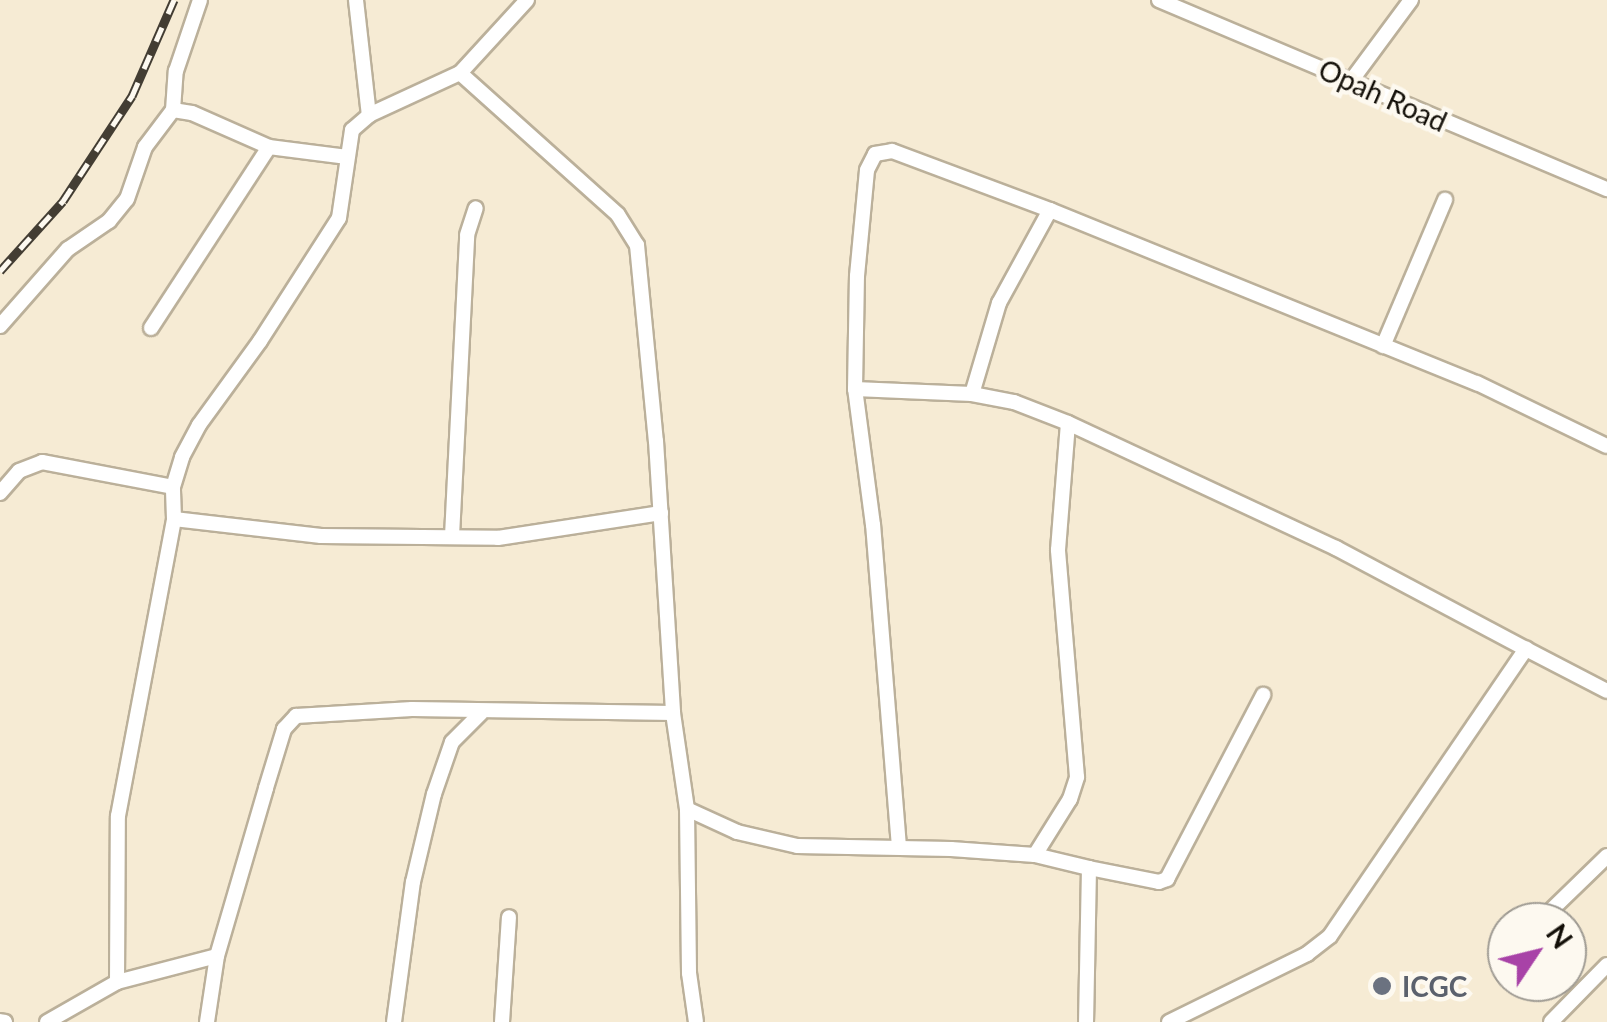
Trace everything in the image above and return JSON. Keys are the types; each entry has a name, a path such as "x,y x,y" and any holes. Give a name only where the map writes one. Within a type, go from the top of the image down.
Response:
{"street":[{"path":"0,326 68,249 108,221 128,198 145,148 173,110 176,71 200,0"},
{"path":"356,0 369,115"},
{"path":"117,982 118,816 174,518 173,486 199,424 260,341 339,218 352,130 369,115 460,73 527,0"},
{"name":"Opah Road","path":"1159,0 1607,189"},
{"path":"1352,81 1412,0"},
{"path":"460,73 630,228 636,245 673,713 687,810 689,974 696,1022"},
{"path":"173,110 192,113 269,147 347,158"},
{"path":"150,328 269,147"},
{"path":"899,847 875,543 855,389 857,276 867,170 875,154 892,151 1050,210 1477,383 1607,446"},
{"path":"1383,346 1445,200"},
{"path":"452,536 466,234 476,208"},
{"path":"972,394 999,303 1050,210"},
{"path":"855,389 972,394 1014,402 1068,423 1336,548 1607,691"},
{"path":"1035,855 1070,800 1076,778 1058,550 1068,423"},
{"path":"0,493 19,470 42,462 173,486"},
{"path":"174,518 321,536 498,538 660,513"},
{"path":"1169,1022 1306,954 1330,936 1526,650"},
{"path":"687,810 737,832 797,846 1035,855 1158,882 1167,878 1263,695"},
{"path":"207,1022 218,956 284,729 296,716 366,710 673,713"},
{"path":"394,1022 412,882 434,794 452,742 480,713"},
{"path":"1560,902 1607,856"},
{"path":"1086,1022 1089,868"},
{"path":"502,1022 510,917"},
{"path":"47,1022 117,982 218,956"},
{"path":"1551,1022 1607,965"}],"railway":[{"path":"0,271 63,201 132,96 174,0"}],"place":[{"name":"ICGC","path":"1382,986"}]}
